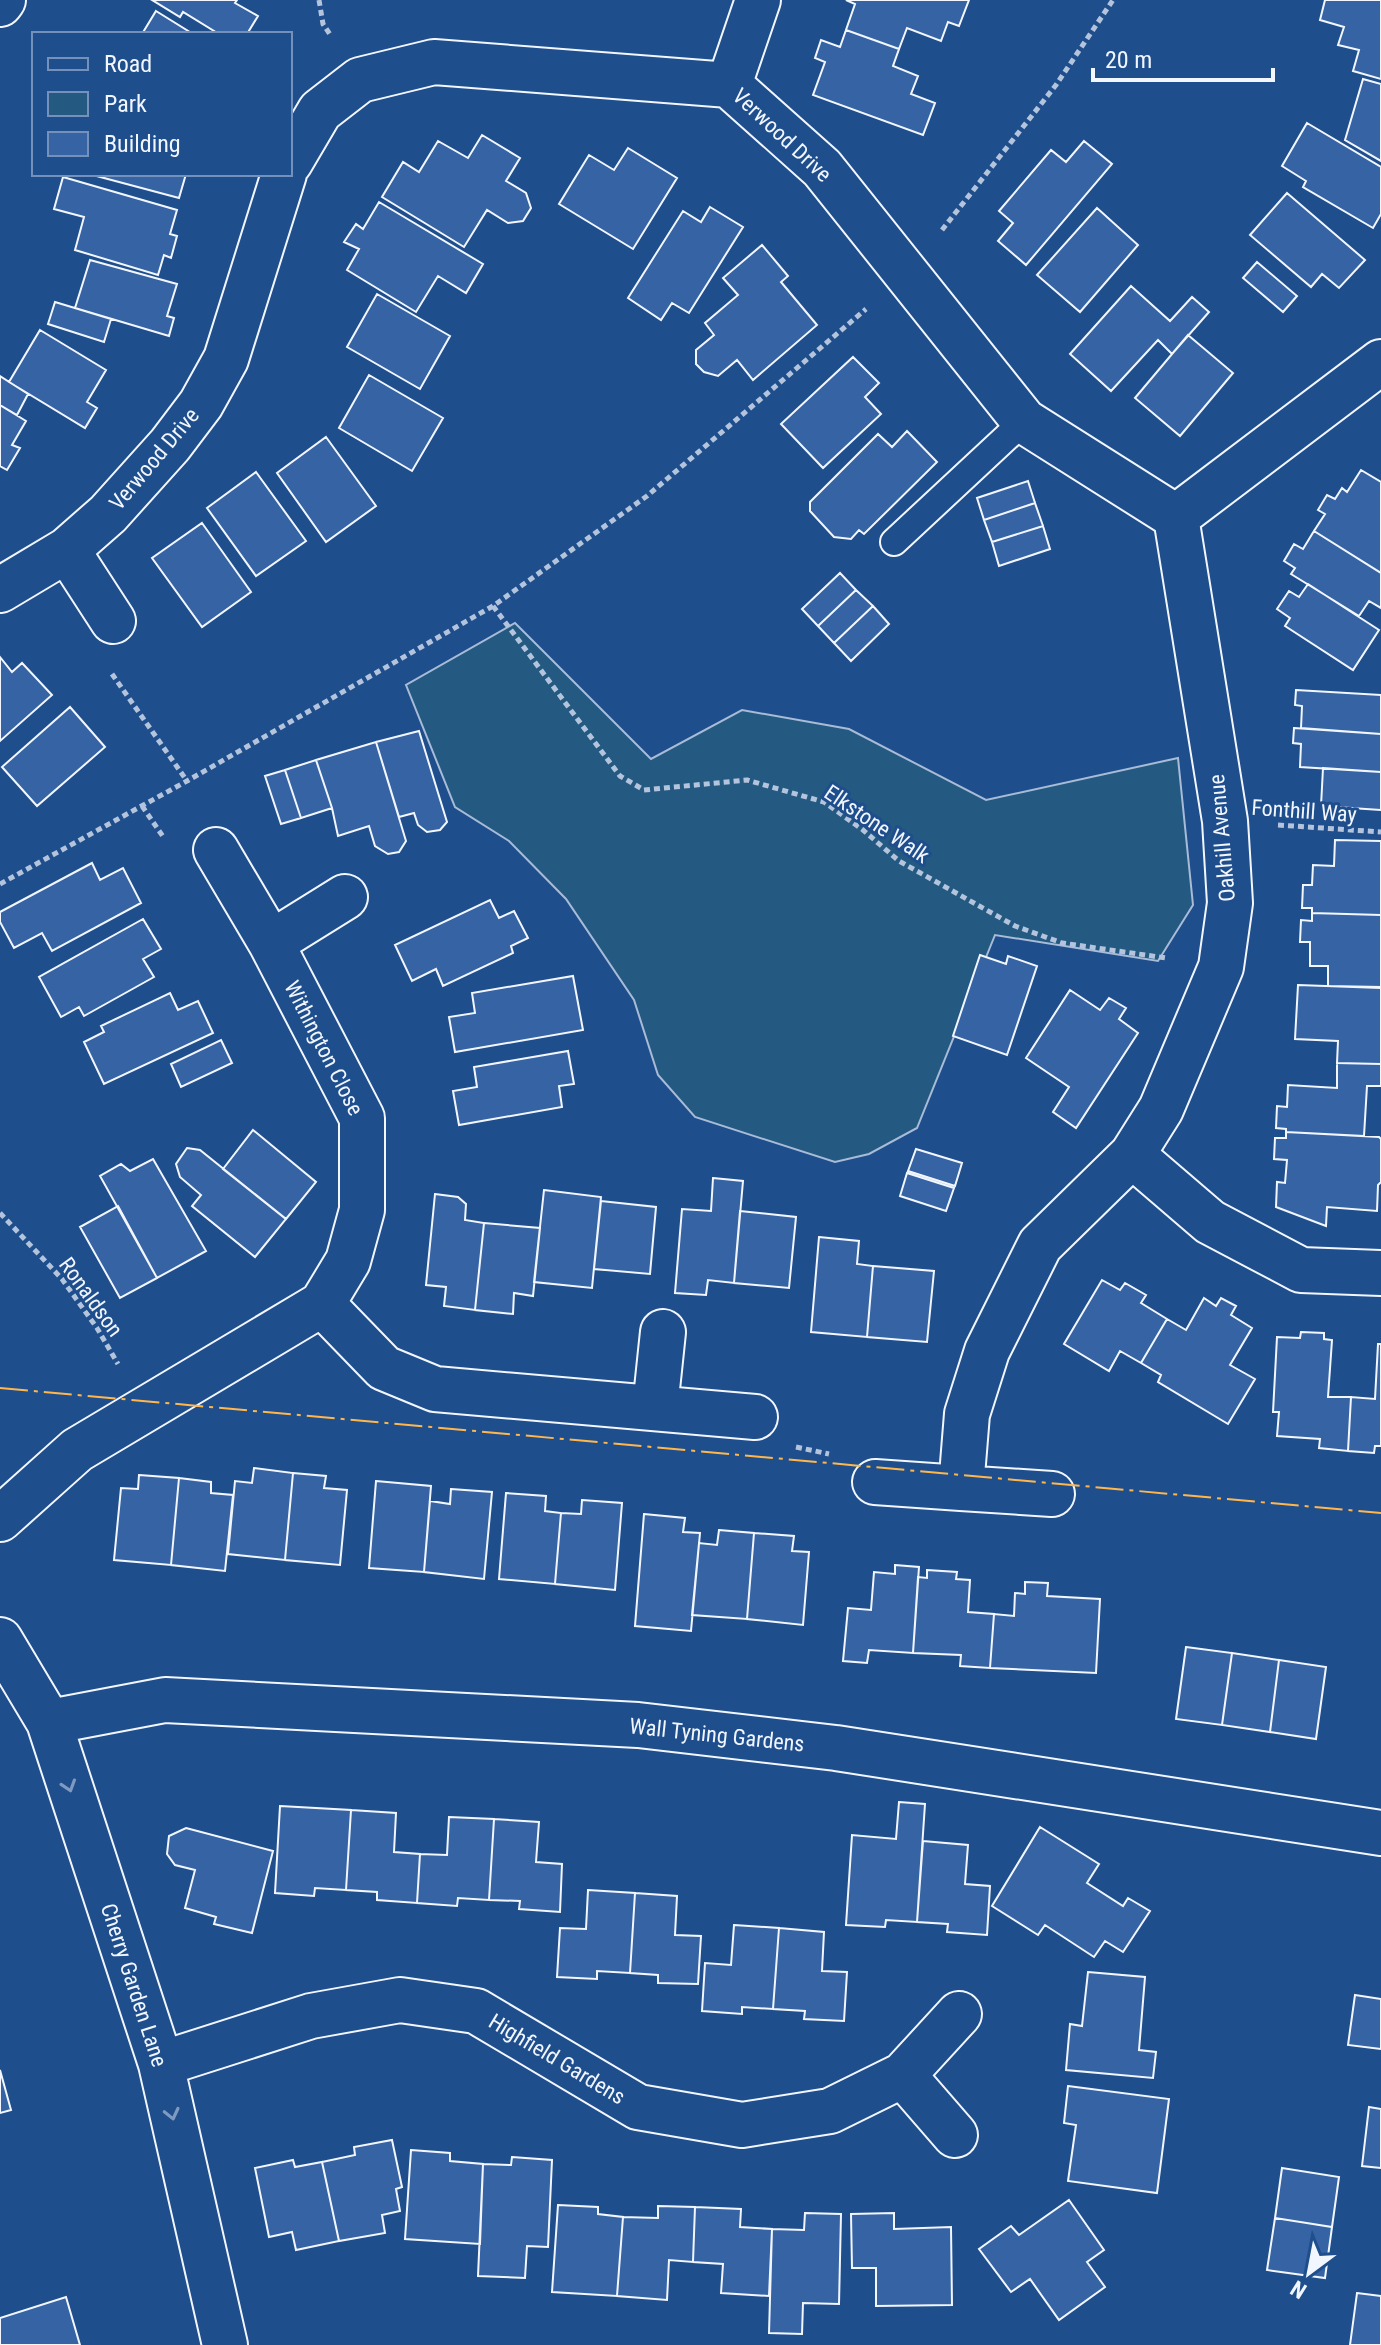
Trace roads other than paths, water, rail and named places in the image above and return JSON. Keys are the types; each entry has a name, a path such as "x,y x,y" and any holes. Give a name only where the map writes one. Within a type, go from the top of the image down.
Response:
{"street":[{"path":"729,85 758,0"},
{"name":"Verwood Drive","path":"292,159 320,111 360,80 434,62 729,85 822,168 1024,421 1176,517"},
{"name":"Verwood Drive","path":"0,590 67,550 108,514 170,445 201,404 226,359 283,176"},
{"path":"1176,517 1381,362"},
{"name":"Oakhill Avenue","path":"961,1488 967,1414 987,1351 1033,1258 1040,1245 1132,1155 1161,1109 1221,967 1230,903 1225,821 1176,517"},
{"path":"67,550 113,621"},
{"name":"Withington Close","path":"0,1519 77,1450 322,1304 348,1261 362,1210 362,1118 271,943 216,850"},
{"path":"271,943 345,897"},
{"path":"1132,1155 1210,1222 1301,1270 1381,1273"},
{"path":"322,1304 384,1368 435,1389 755,1417"},
{"path":"655,1408 663,1332"},
{"path":"875,1482 1052,1494"},
{"name":"Cherry Garden Lane","path":"0,1640 49,1722 161,2064 225,2345"},
{"name":"Wall Tyning Gardens","path":"49,1722 165,1700 638,1725 836,1748 1381,1833"},
{"name":"Highfield Gardens","path":"161,2064 311,2016 400,2000 476,2011 638,2107 742,2125 830,2111 903,2075 959,2014"},
{"path":"903,2075 955,2135"}],"lane":[{"path":"894,542 1024,421"}]}
